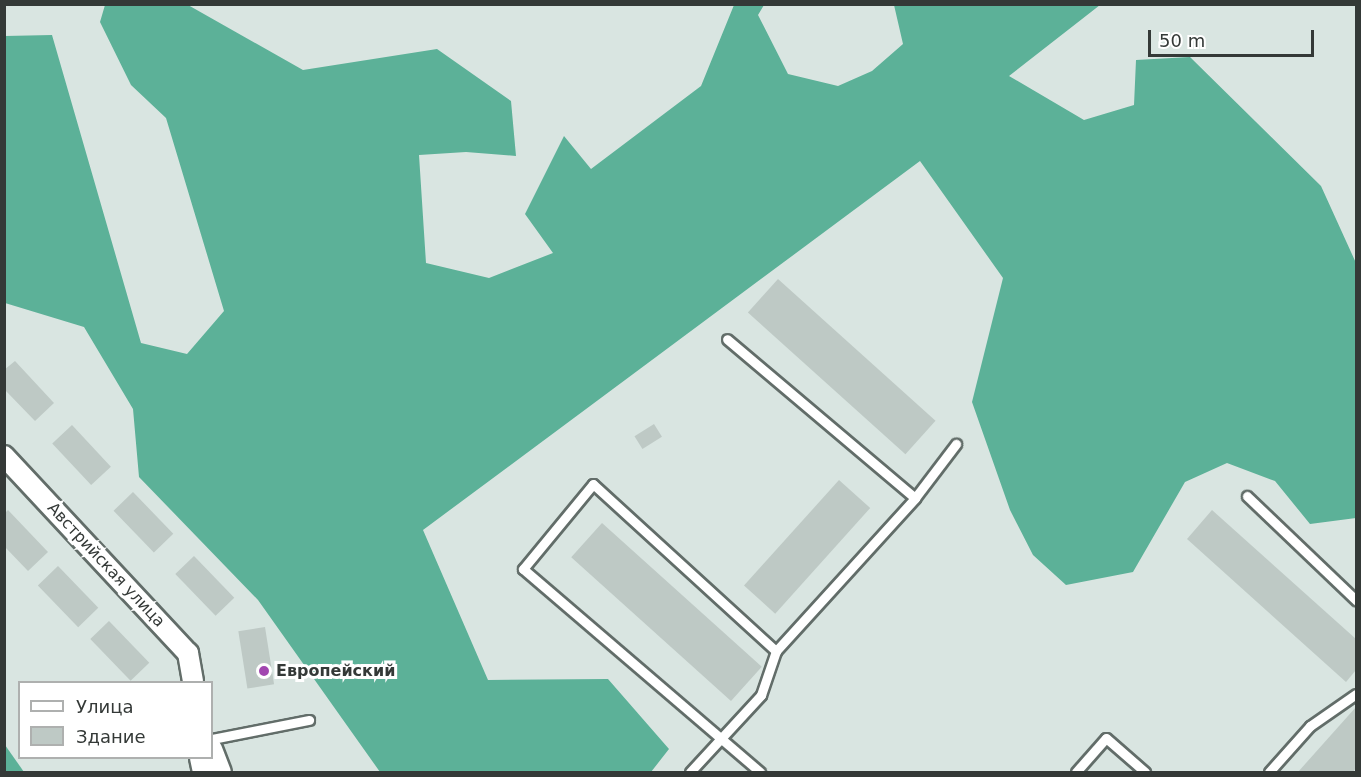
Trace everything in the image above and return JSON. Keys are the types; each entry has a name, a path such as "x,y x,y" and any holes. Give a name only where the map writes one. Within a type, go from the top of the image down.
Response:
{"street":[{"name":"Австрийская улица","path":"4,456 188,654 193,681"},
{"path":"213,752 221,772"}],"lane":[{"path":"727,339 915,498"},
{"path":"690,772 761,695 776,651 915,498 956,444"},
{"path":"760,772 523,569 593,484 776,651"},
{"path":"1247,496 1356,600"},
{"path":"1269,772 1310,726 1356,694"},
{"path":"213,739 309,720"},
{"path":"1076,772 1106,738 1145,772"}],"green space":[{"path":"105,5 188,5 303,70 437,49 511,101 516,156 466,152 419,155 426,263 489,278 553,253 525,214 564,136 591,169 701,86 734,5 764,5 758,15 788,74 838,86 872,71 903,44 894,5 1100,5 1009,76 1084,120 1134,105 1136,60 1190,57 1321,186 1356,263 1356,518 1310,524 1275,481 1227,463 1185,482 1133,572 1066,585 1033,555 1010,510 972,402 1003,278 920,161 423,530 488,680 608,679 669,749 651,772 380,772 258,600 139,477 133,409 84,327 5,303 5,36 52,35 141,343 187,354 224,311 166,118 131,85 100,22"},
{"path":"5,745 24,772 5,772"}],"building":[{"path":"778,279 936,421 905,454 748,312"},
{"path":"15,361 54,403 35,421 4,389 4,370"},
{"path":"654,424 662,437 642,449 634,436"},
{"path":"72,425 111,467 91,485 52,443"},
{"path":"839,480 870,508 775,614 744,586"},
{"path":"133,492 173,534 154,552 114,511"},
{"path":"8,510 48,552 28,571 4,546 4,514"},
{"path":"1212,510 1356,639 1356,670 1346,682 1187,539"},
{"path":"602,523 762,667 731,701 571,557"},
{"path":"194,556 234,598 216,616 175,574"},
{"path":"58,566 98,608 78,627 38,585"},
{"path":"109,621 149,663 131,681 90,639"},
{"path":"265,627 274,684 247,689 238,631"},
{"path":"1356,707 1356,768 1353,772 1298,772"}],"place":[{"name":"Европейский","path":"264,671"}]}
